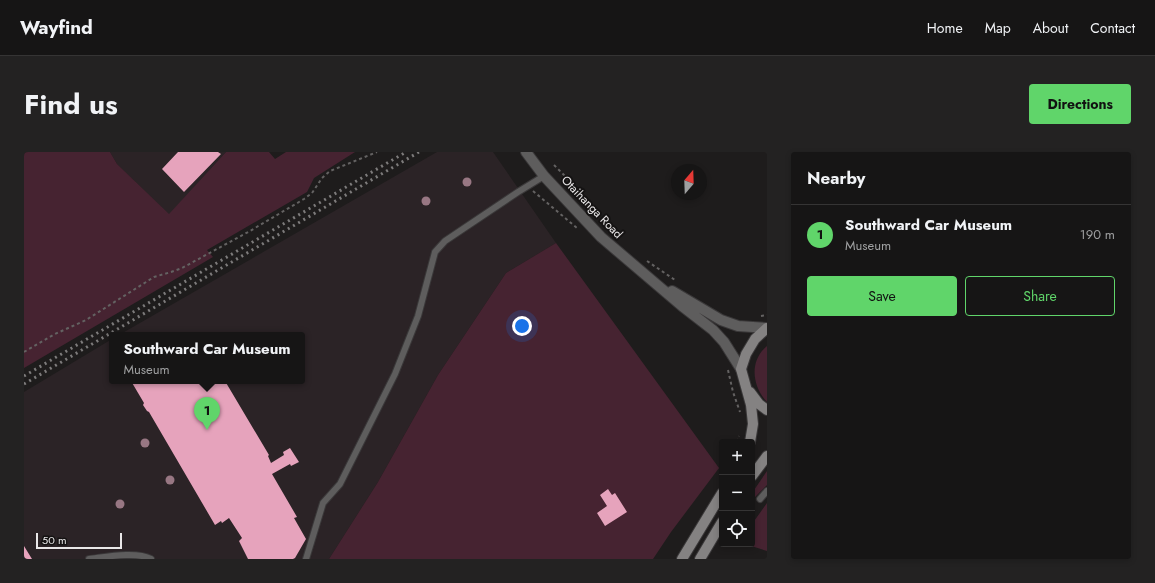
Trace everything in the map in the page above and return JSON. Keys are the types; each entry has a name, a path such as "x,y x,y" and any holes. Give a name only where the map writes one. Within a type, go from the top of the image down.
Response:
{"main road":[{"path":"750,439 753,424 751,405 741,369 746,354 755,339 767,328"},
{"path":"745,385 759,404 767,410"},
{"path":"753,475 767,456"},
{"path":"682,559 719,498"},
{"path":"700,559 719,527"}],"street":[{"name":"Otaihanga Road","path":"526,152 544,176 601,237 682,306 713,330 724,342 741,369"},
{"name":"Otaihanga Road","path":"646,275 721,320 738,326 767,328"}],"lane":[{"path":"306,559 324,503 340,484 395,374 418,316 435,252 445,241 544,176"},
{"path":"760,498 767,491"},
{"path":"89,559 115,555 146,556 152,559"}],"path":[{"path":"24,352 55,334 86,320 154,277 182,268 250,231 309,195 322,178 330,172 377,152"},
{"path":"554,165 567,177 568,186 571,191"},
{"path":"534,193 581,232"},
{"path":"645,259 678,282"},
{"path":"758,317 767,315"},
{"path":"728,369 740,414"},
{"path":"738,439 740,434"}],"shaded area":[{"path":"24,152 110,152 117,164 169,214 226,152 269,152 275,159 286,152 355,152 314,178 307,192 207,250 213,257 24,368"},
{"path":"110,152 226,152 169,215 117,164"},
{"path":"437,152 493,152 556,243 506,273 438,375 378,482 329,559 24,559 24,392 109,341 109,384 305,384 305,332 124,332"},
{"path":"556,243 719,468 671,532 653,559 329,559 378,482 438,375 506,273"},
{"path":"767,346 767,402 758,389 755,366 761,352"},
{"path":"767,471 767,485 755,497 755,489"},
{"path":"767,503 767,551 754,547 755,520"}],"building":[{"path":"178,152 218,152 221,154 184,192 162,169"},
{"path":"133,384 227,384 269,455 268,456 271,463 284,455 283,452 290,448 299,462 291,466 290,464 272,474 297,517 294,518 306,539 295,558 248,559 239,541 242,538 229,518 222,523 221,521 215,525 149,412 143,405 144,403"},
{"path":"608,489 612,495 615,493 627,512 605,526 597,513 607,506 600,495"},
{"path":"24,546 32,559 24,559"}],"railway":[{"path":"24,376 406,152"},
{"path":"113,332 419,152"},
{"path":"24,384 109,334"}],"place":[{"name":"Southward Car Museum","path":"207,430"}]}
